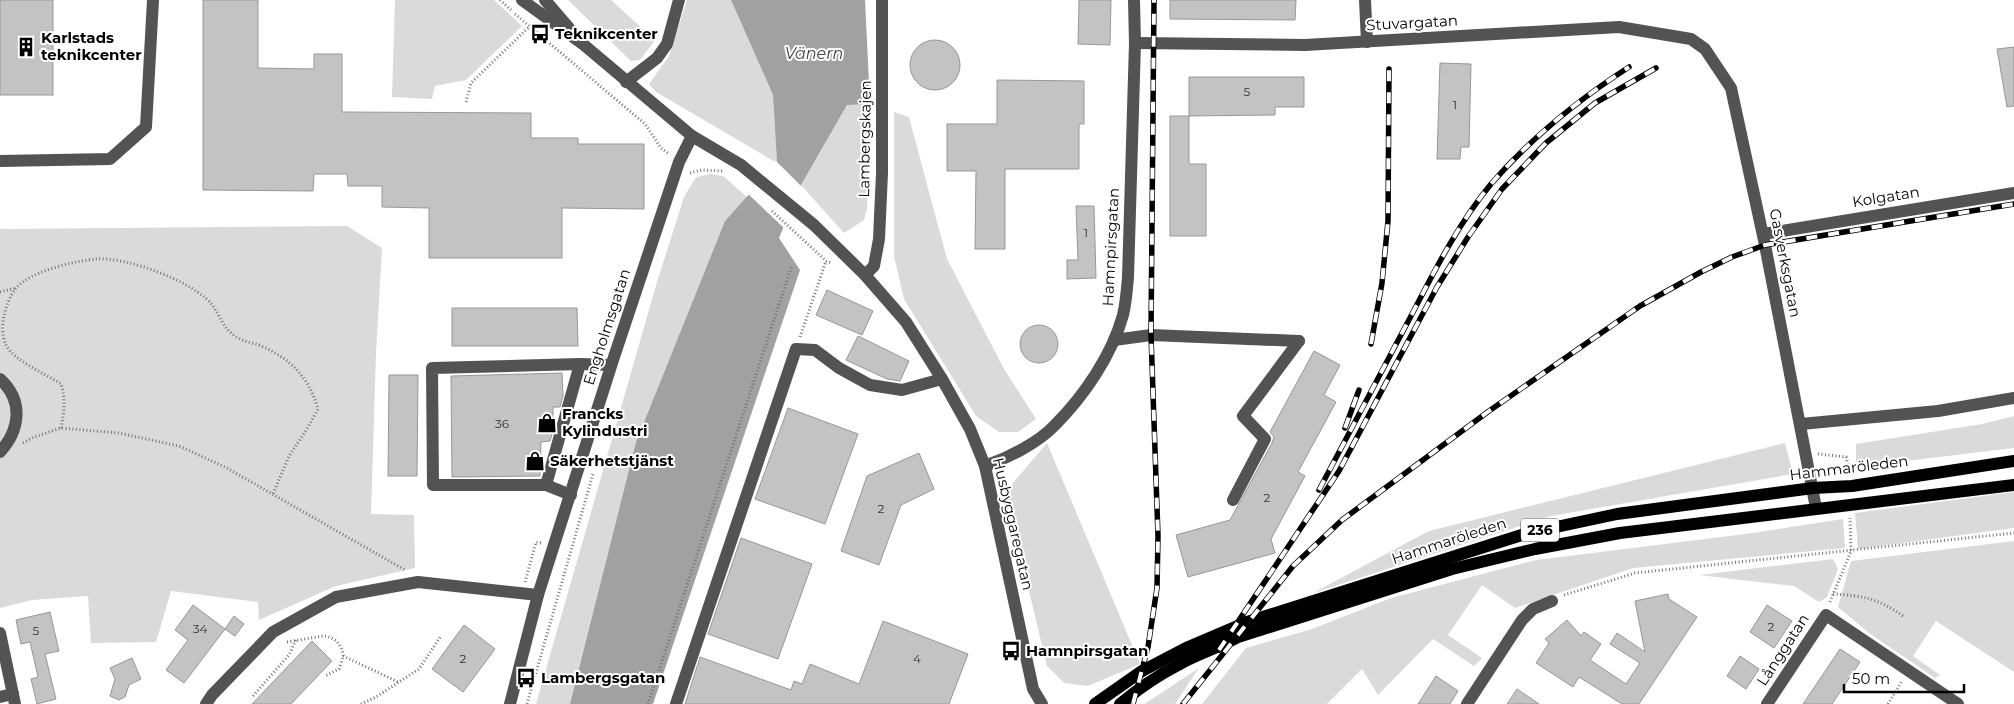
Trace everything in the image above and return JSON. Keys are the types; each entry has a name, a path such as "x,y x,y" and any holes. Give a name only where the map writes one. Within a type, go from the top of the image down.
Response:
{"main road":[{"name":"Hammaröleden","path":"1096,704 1142,671 1186,648 1247,622 1528,533 1617,514 1813,488 1852,486 2014,461"},
{"name":"Hammaröleden","path":"1120,704 1138,689 1178,664 1238,637 1452,569 1535,548 1620,533 2014,485"}],"street":[{"path":"0,161 110,160 146,127 153,0"},
{"path":"522,0 584,45"},
{"path":"545,0 584,45"},
{"path":"626,82 657,58 666,44 679,0"},
{"name":"Lambergskajen","path":"865,275 874,266 879,239 882,172 882,0"},
{"name":"Hamnpirsgatan","path":"985,466 1023,448 1054,426 1090,380 1114,340 1123,314 1128,277 1135,43 1134,0"},
{"path":"1365,0 1367,42"},
{"name":"Stuvargatan","path":"1135,43 1305,45 1618,27 1691,39"},
{"name":"Gasverksgatan","path":"1691,39 1705,49 1731,88 1763,234 1816,508"},
{"name":"Husbyggaregatan","path":"584,45 692,136 741,165 821,231 865,275 906,322 942,379 970,429 985,466 1034,689 1042,704"},
{"name":"Engholmsgatan","path":"510,704 538,594 611,365 679,162 692,136"},
{"name":"Kolgatan","path":"1763,234 2014,193"},
{"path":"1114,340 1151,335 1299,341 1243,416 1265,439 1233,500"},
{"path":"676,704 796,349 815,350 839,368 870,385 902,390 942,379"},
{"path":"546,485 580,364"},
{"path":"571,495 546,485 433,485 432,368 580,364 611,365"},
{"path":"0,379 12,394 16,406 16,419 14,432 0,452"},
{"path":"1800,424 1938,411 2014,398"},
{"path":"206,704 212,695 273,632 336,597 426,582 538,594"},
{"path":"1467,704 1522,620 1533,610 1552,601"},
{"path":"1826,615 1958,704"},
{"name":"Långgatan","path":"1767,704 1826,615"},
{"path":"0,633 9,698"}],"path":[{"path":"500,0 529,27 645,124 661,148 679,162 689,174 702,170 725,171"},
{"path":"466,102 471,82 529,27"},
{"path":"796,349 826,261 806,242"},
{"path":"0,292 16,288 37,274 67,264 98,258 130,263 174,279 201,293 213,306 220,320 233,335 242,341 259,345 294,365 313,392 318,409 307,430 289,456 274,494"},
{"path":"648,704 792,265"},
{"path":"16,288 6,306 2,324 6,346 19,359 61,384 64,395 61,428"},
{"path":"20,445 34,437 61,428 119,433 178,446 224,467 274,494 426,582"},
{"path":"527,704 596,466"},
{"path":"1552,601 1573,592 1635,573 2014,533"},
{"path":"1826,615 1851,551"},
{"path":"1833,594 1870,598 1889,606 1903,616"},
{"path":"273,632 279,644 296,639 329,636 335,640 343,656 339,669 325,676"},
{"path":"361,704 376,697 419,669 440,636"},
{"path":"253,696 289,655 296,639"},
{"path":"343,656 398,682"},
{"path":"1888,704 1909,670"}],"shaded area":[{"path":"395,0 494,0 522,26 466,80 435,86 432,99 392,97"},
{"path":"568,0 611,0 655,40 640,60 631,61"},
{"path":"687,0 731,0 773,95 777,163 656,92 649,84 669,56"},
{"path":"870,104 867,209 864,220 844,233 801,185 847,105"},
{"path":"894,112 909,117 947,259 1004,369 1036,419 1018,432 999,432 976,416 904,299 894,256"},
{"path":"711,174 723,176 747,197 725,221 636,442 570,704 536,704 657,282 684,197 696,177"},
{"path":"347,226 382,248 376,353 371,514 414,515 415,568 336,586 259,620 258,602 171,591 156,642 91,643 88,596 32,600 0,608 0,229"},
{"path":"2014,416 2014,448 1856,467 1856,444 1982,424"},
{"path":"1047,443 1140,664 1088,686 1064,683 1047,666 1007,500 1013,483"},
{"path":"1785,443 1793,474 1551,516 1313,593 1429,531"},
{"path":"2014,492 2014,528 1858,549 1855,513"},
{"path":"1843,519 1845,548 1633,568 1515,608 1482,585 1448,635 1482,658 1474,666 1433,639 1378,695 1362,669 1327,704 1202,704 1246,648 1312,629 1391,598 1536,560 1753,533"},
{"path":"2014,541 2014,672 1936,621 1913,656 1940,675 1935,678 1869,633 1838,607 1851,561"},
{"path":"1833,559 1838,569 1827,597 1819,602 1794,586 1699,575"},
{"path":"1199,668 1175,704 1145,704 1146,703"}],"water":[{"name":"Vänern","path":"731,0 865,0 870,104 847,105 801,185 779,238 800,270 653,704 570,704 636,442 725,221 777,163 773,95"}],"pier":[{"path":"775,160 803,188 785,229 747,193"}],"building":[{"name":"Karlstads teknikcenter","path":"0,0 53,0 53,95 0,95"},
{"path":"203,0 258,0 258,68 314,69 314,54 342,54 342,112 531,113 531,138 578,138 578,144 644,144 644,209 562,208 562,258 429,258 429,208 382,207 382,186 348,186 347,174 314,174 313,191 203,190"},
{"path":"1079,0 1111,0 1110,45 1078,44"},
{"path":"1170,0 1296,0 1295,20 1170,19"},
{"path":"935,40 953,47 960,65 953,83 935,90 917,83 910,65 917,47"},
{"path":"2014,47 2014,106 2007,107 1997,49"},
{"path":"1440,63 1471,64 1469,147 1461,147 1460,159 1437,159"},
{"path":"1189,77 1304,77 1304,107 1275,107 1275,115 1189,116"},
{"path":"997,80 1084,81 1084,124 1079,124 1079,169 1005,169 1005,249 975,249 976,171 947,171 947,124 997,124"},
{"path":"1170,116 1189,116 1189,164 1206,164 1206,236 1170,236"},
{"path":"1076,206 1094,206 1096,278 1067,279 1067,260 1078,260"},
{"path":"827,290 873,311 862,335 816,315"},
{"path":"452,308 577,308 578,346 452,346"},
{"path":"1039,325 1053,330 1058,344 1053,358 1039,363 1025,358 1020,344 1025,330"},
{"path":"858,336 909,361 900,381 887,379 846,360"},
{"path":"1314,351 1340,365 1324,395 1336,402 1298,472 1305,476 1271,539 1275,553 1188,577 1176,535 1230,520 1272,443 1274,437 1270,432"},
{"path":"562,373 563,396 560,407 553,407 553,431 550,441 541,442 540,476 452,477 451,376"},
{"path":"389,375 418,375 417,476 388,476"},
{"path":"788,408 858,434 825,524 755,499"},
{"path":"919,453 934,489 901,505 879,565 841,551 867,476"},
{"path":"741,538 812,564 778,659 708,634"},
{"path":"1668,594 1669,599 1697,617 1639,704 1622,704 1579,677 1573,687 1536,663 1549,643 1545,639 1567,620 1581,636 1584,632 1601,644 1590,660 1626,684 1640,663 1610,644 1617,633 1645,652 1635,601"},
{"path":"193,605 225,629 184,683 166,670 188,640 175,630"},
{"path":"1767,605 1792,621 1774,648 1750,632"},
{"path":"50,612 59,651 45,654 56,699 37,704 31,679 38,677 30,642 21,644 16,620"},
{"path":"234,616 244,624 235,636 225,629"},
{"path":"883,621 968,654 949,704 685,704 700,657 791,690 794,681 802,684 810,664 859,684"},
{"path":"464,625 495,649 463,692 432,669"},
{"path":"312,641 332,661 291,704 252,704"},
{"path":"1840,649 1860,662 1832,704 1803,704"},
{"path":"1740,656 1759,669 1746,689 1727,676"},
{"path":"132,658 141,679 129,685 125,697 119,700 110,696 115,679 110,668"},
{"path":"1436,676 1458,691 1450,704 1418,704"},
{"path":"1517,689 1539,704 1507,704"}],"railway":[{"path":"1133,704 1148,647 1157,588 1158,536 1151,335 1154,0"},
{"path":"1319,490 1438,265 1479,199 1506,167 1539,135 1573,106 1629,67"},
{"path":"1219,650 1339,471 1437,287 1468,237 1502,189 1546,143 1595,103 1656,68"},
{"path":"1371,344 1382,283 1388,221 1389,69"},
{"path":"1183,704 1293,566 1342,520 1489,411 1640,306 1701,272 1732,257 1765,245 2014,204"},
{"path":"1345,428 1359,390"}],"place":[{"name":"Teknikcenter","path":"540,34"},
{"name":"Karlstads teknikcenter","path":"26,47"},
{"name":"Francks Kylindustri","path":"547,423"},
{"name":"Säkerhetstjänst","path":"535,461"},
{"name":"Hamnpirsgatan","path":"1011,651"},
{"name":"Lambergsgatan","path":"526,678"}]}
